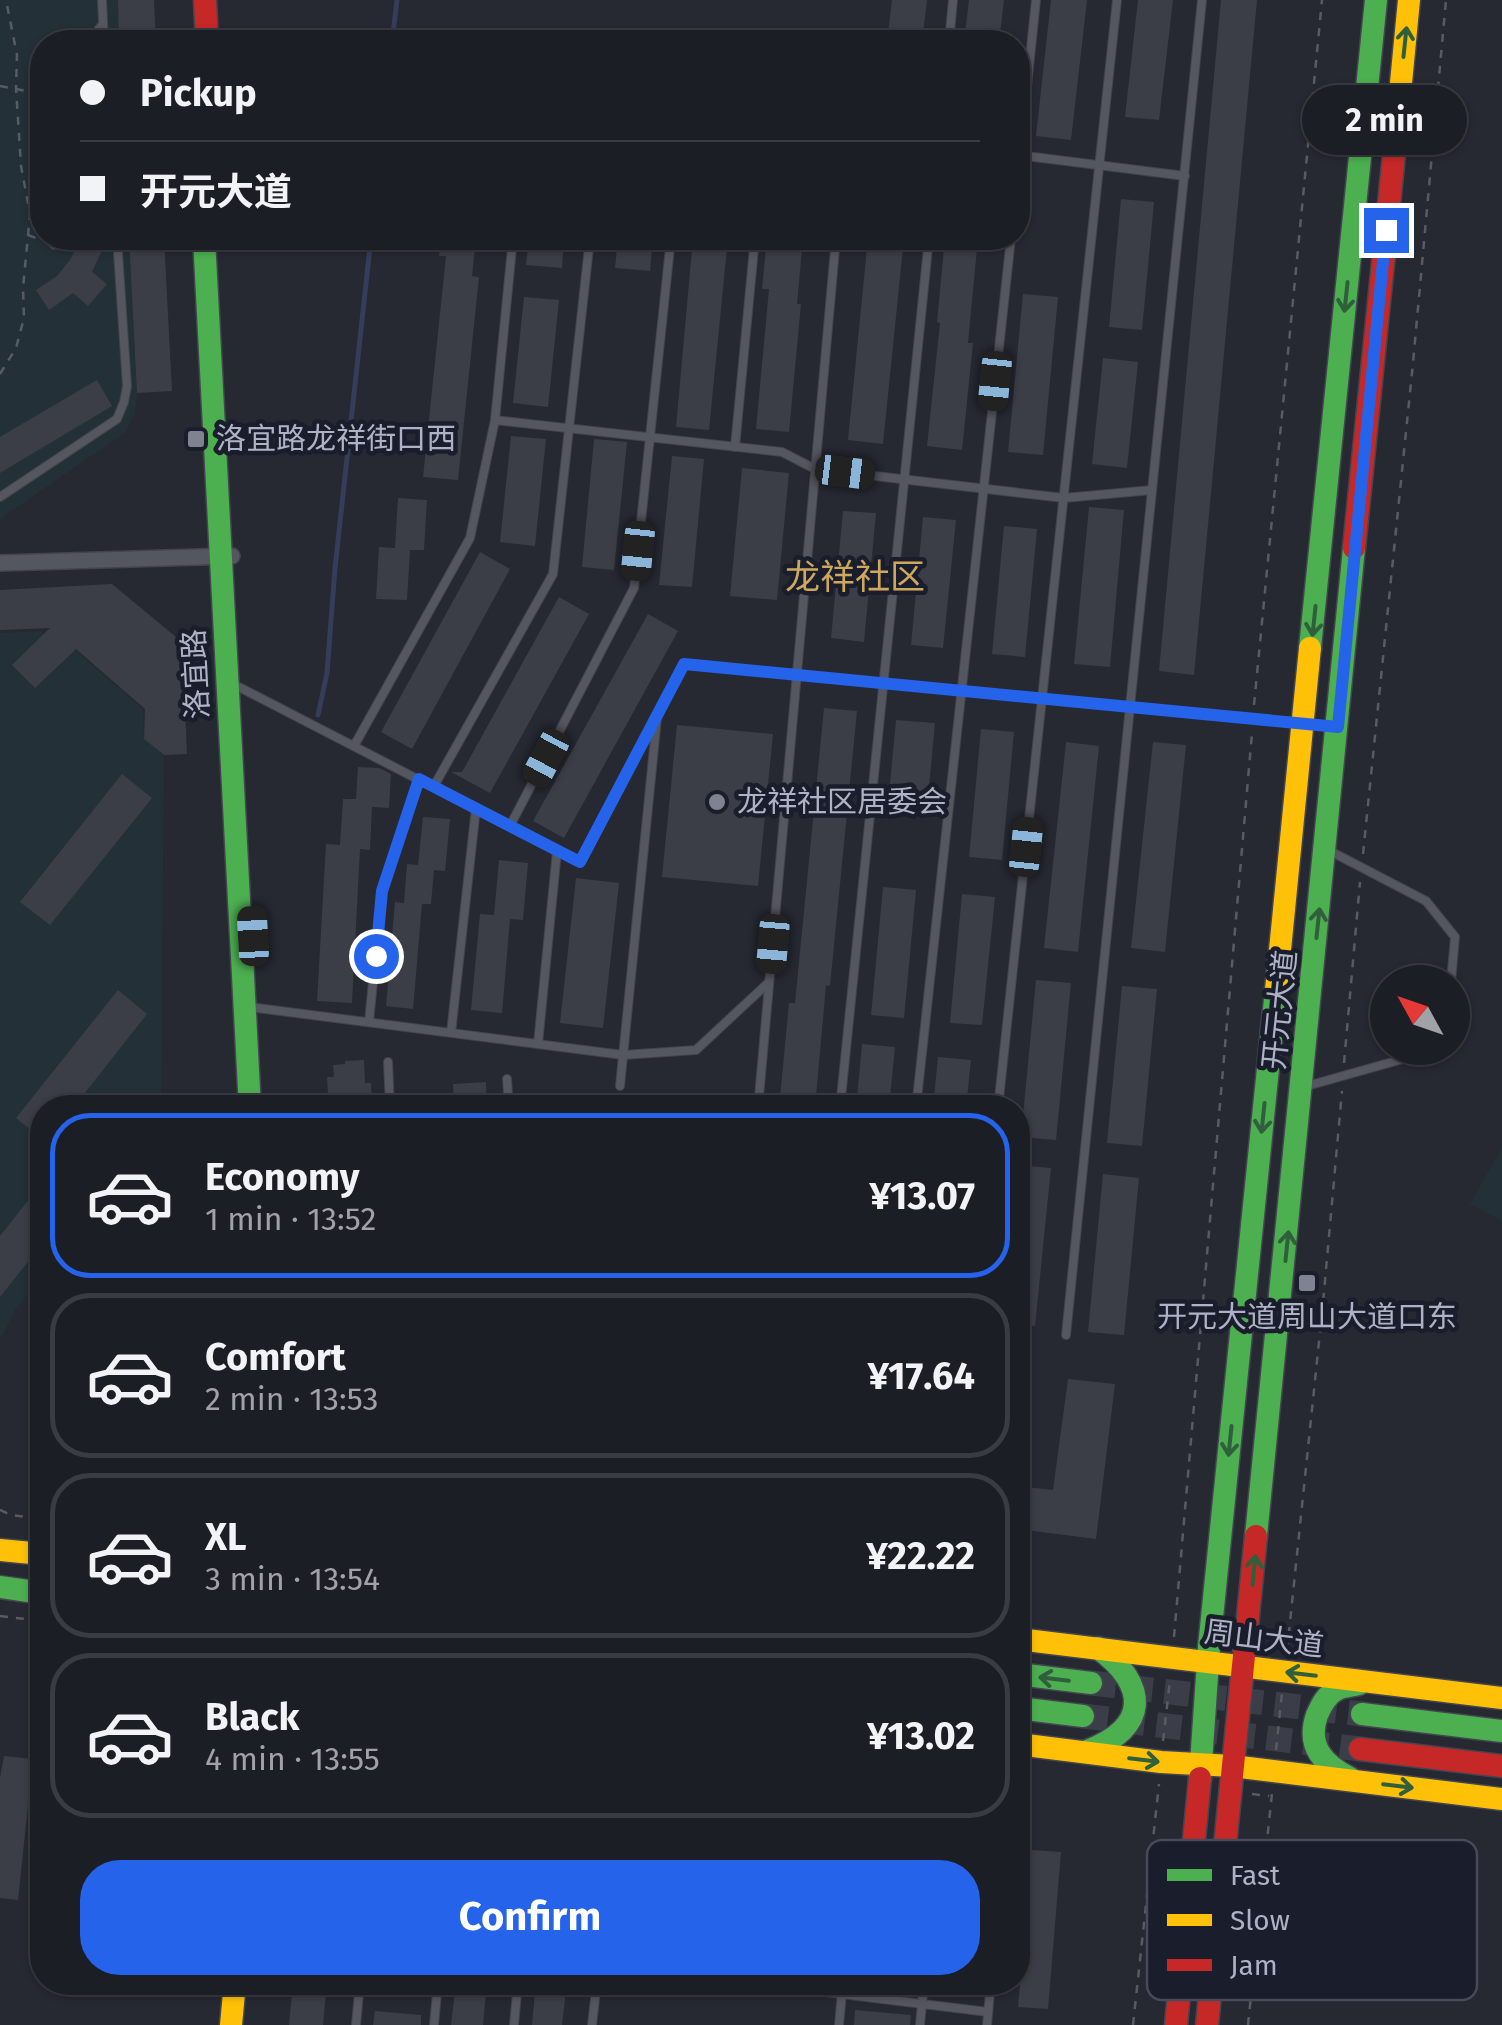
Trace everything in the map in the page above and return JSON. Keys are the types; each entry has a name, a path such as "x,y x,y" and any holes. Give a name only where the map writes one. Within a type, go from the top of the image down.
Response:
{"main road":[{"path":"192,0 193,30"},
{"path":"205,0 206,30"},
{"name":"开元大道","path":"1194,1840 1208,1662 1376,0"},
{"name":"开元大道","path":"1225,1840 1409,0"},
{"name":"洛宜路","path":"205,250 239,687 261,1095"},
{"name":"洛宜路","path":"217,250 249,1095"},
{"path":"1,1550 30,1553"},
{"path":"0,1587 30,1591"},
{"name":"周山大道","path":"1030,1640 1502,1698"},
{"path":"1084,1752 1112,1741 1126,1728 1136,1705 1132,1680 1119,1663 1098,1648"},
{"path":"1030,1676 1090,1683"},
{"path":"1356,1781 1331,1769 1316,1750 1312,1725 1323,1702 1336,1690 1367,1682"},
{"path":"1030,1709 1083,1716"},
{"path":"1362,1714 1502,1732"},
{"path":"1030,1745 1502,1799"},
{"path":"1360,1748 1502,1766"},
{"path":"231,2025 234,1995"},
{"path":"243,2025 246,1995"},
{"name":"开元大道","path":"1176,2025 1178,2000"},
{"name":"开元大道","path":"1208,2025 1210,2000"}],"street":[{"path":"0,562 226,556"}],"lane":[{"path":"102,0 103,30"},
{"path":"950,30 954,0"},
{"path":"1030,52 1036,0"},
{"path":"999,1095 1118,0"},
{"path":"1066,1335 1202,0"},
{"path":"98,30 103,24"},
{"path":"1030,157 1184,176"},
{"path":"0,498 117,419 127,386 118,250"},
{"path":"354,746 470,538 495,420 512,250"},
{"path":"434,786 553,574 589,250"},
{"path":"510,826 634,588 670,250"},
{"path":"735,447 754,250"},
{"path":"759,1095 835,250"},
{"path":"841,1095 928,250"},
{"path":"917,1095 1009,250"},
{"path":"495,420 782,452 815,469 1064,498 1152,490"},
{"path":"239,687 580,862 684,664 1338,727"},
{"path":"620,1086 658,714"},
{"path":"369,1022 382,891 419,779"},
{"path":"451,1033 476,808"},
{"path":"1326,848 1426,901 1455,937 1453,965"},
{"path":"538,1044 557,851"},
{"path":"257,1008 623,1055 696,1050 770,982"},
{"path":"388,1062 389,1095"},
{"path":"1302,1087 1380,1065"},
{"path":"508,1078 509,1095"},
{"path":"356,2025 359,1995"},
{"path":"434,2025 437,1995"},
{"path":"514,2025 517,1995"},
{"path":"592,2025 595,1995"},
{"path":"839,2025 842,1995"},
{"path":"857,1995 988,2012"},
{"path":"920,2025 923,1995"},
{"path":"987,2025 990,1995"}],"path":[{"path":"0,374 16,348 24,318 30,214 21,166 17,55 6,0"},
{"path":"1152,1840 1322,0"},
{"path":"1267,1840 1323,1303 1446,0"},
{"path":"0,86 30,91"},
{"path":"0,1510 30,1517"},
{"path":"0,1616 30,1620"},
{"path":"1132,2025 1147,1889"},
{"path":"1248,2025 1251,2000"}],"shaded area":[{"path":"0,0 118,0 119,30 30,30 30,250 130,250 135,413 126,432 0,519"},
{"path":"39,631 76,651 143,709 144,739 164,756 161,1095 30,1095 30,1291 3,1335 0,1335 0,633"},
{"path":"1502,1147 1502,1221 1470,1204"}],"building":[{"path":"118,0 154,0 155,30 119,30"},
{"path":"892,0 927,0 923,30 888,30"},
{"path":"969,0 1004,0 1000,30 965,30"},
{"path":"1051,0 1087,0 1071,140 1036,136"},
{"path":"1138,0 1173,0 1159,120 1125,117"},
{"path":"1221,0 1257,0 1194,675 1159,671"},
{"path":"1121,199 1154,202 1142,330 1109,327"},
{"path":"75,250 102,250 92,272 107,284 88,306 73,293 49,310 36,290 57,276"},
{"path":"130,250 165,250 172,391 137,393"},
{"path":"440,250 475,250 472,276 479,277 458,480 423,477 446,256 439,256"},
{"path":"528,250 563,250 562,268 526,265"},
{"path":"617,250 652,250 650,271 615,268"},
{"path":"692,250 727,250 709,430 676,427"},
{"path":"766,250 802,250 789,432 756,429 769,289 762,289"},
{"path":"867,250 903,250 883,444 848,440"},
{"path":"944,250 977,250 968,343 973,343 962,450 927,446 940,323 937,322"},
{"path":"1023,294 1058,297 1043,455 1008,452"},
{"path":"524,297 559,300 548,407 513,403"},
{"path":"1103,358 1138,362 1127,468 1092,464"},
{"path":"97,380 112,406 0,473 0,437"},
{"path":"511,436 546,439 535,546 500,542"},
{"path":"594,439 627,442 614,570 582,567"},
{"path":"672,456 704,459 692,587 659,585"},
{"path":"742,468 789,473 777,600 730,596"},
{"path":"398,498 427,500 424,550 410,550 407,600 376,599 379,547 395,548"},
{"path":"1089,507 1124,510 1110,667 1074,664"},
{"path":"843,511 876,513 864,642 831,638"},
{"path":"923,517 956,520 943,648 911,645"},
{"path":"1004,526 1037,529 1025,657 992,654"},
{"path":"480,552 510,569 412,749 381,732"},
{"path":"112,584 182,642 187,754 164,755 144,739 145,709 76,649 35,688 12,665 50,628 0,630 0,590"},
{"path":"559,597 589,614 490,793 451,772 462,772"},
{"path":"648,614 678,631 564,838 533,821"},
{"path":"824,708 857,711 816,1095 780,1095 789,1003 795,1003"},
{"path":"896,720 935,723 927,809 888,805"},
{"path":"677,725 773,734 758,886 662,877"},
{"path":"981,729 1014,732 1002,860 969,857"},
{"path":"1066,742 1099,746 1078,952 1044,948"},
{"path":"1153,742 1186,745 1165,952 1131,948"},
{"path":"358,767 379,768 391,774 389,808 372,807 370,850 360,849 352,1003 317,1001 326,844 340,845 343,799 356,799"},
{"path":"122,774 152,798 50,925 20,902"},
{"path":"423,817 450,819 445,871 434,870 431,904 422,904 413,1009 386,1006 395,902 404,903 407,864 418,865"},
{"path":"499,860 528,863 523,920 510,919 502,1013 471,1010 480,914 494,915"},
{"path":"576,878 619,883 603,1028 560,1023"},
{"path":"883,887 916,890 904,1018 871,1015"},
{"path":"962,894 995,897 982,1025 950,1023"},
{"path":"1036,980 1071,983 1056,1140 1030,1138 1030,1095 1025,1095"},
{"path":"1122,986 1157,989 1142,1146 1107,1143"},
{"path":"118,990 147,1014 83,1095 34,1095"},
{"path":"862,1044 895,1047 890,1095 857,1095"},
{"path":"938,1057 971,1060 967,1095 934,1095"},
{"path":"364,1060 365,1083 371,1083 371,1095 328,1094 327,1077 334,1077 333,1065"},
{"path":"486,1082 486,1095 453,1095 453,1084"},
{"path":"30,1100 30,1129 16,1118"},
{"path":"1030,1166 1051,1168 1035,1326 1030,1325"},
{"path":"1103,1174 1139,1178 1124,1335 1088,1332"},
{"path":"30,1198 30,1259 0,1297 0,1236"},
{"path":"1068,1379 1115,1384 1096,1539 1030,1531 1030,1487 1053,1490"},
{"path":"4,1756 30,1759 18,1900 0,1898 0,1778"},
{"path":"1032,1850 1061,1852 1048,2009 1018,2007 1019,1995 1030,1995"},
{"path":"292,1995 326,1995 323,2025 289,2025"},
{"path":"454,1995 486,1995 483,2025 451,2025"},
{"path":"535,1995 565,1995 562,2025 532,2025"},
{"path":"855,2010 911,2015 910,2025 854,2025"},
{"path":"375,2011 421,2015 421,2025 373,2025"}],"waterway":[{"path":"393,30 397,0"},
{"path":"318,715 327,673 370,250"}],"tunnel":[{"path":"1091,1683 1362,1714"},
{"path":"1083,1716 1360,1749"}],"traffic: fast":[{"path":"1310,648 1376,0"},
{"path":"205,250 249,1095"},
{"path":"1256,1536 1354,548"},
{"path":"1200,1778 1209,1647 1276,990"},
{"path":"0,1587 30,1591"},
{"path":"1087,1751 1122,1730 1135,1705 1127,1676 1098,1648"},
{"path":"1030,1675 1091,1683"},
{"path":"1350,1778 1325,1761 1316,1745 1314,1726 1329,1695 1359,1684"},
{"path":"1030,1709 1083,1716"},
{"path":"1362,1714 1502,1731"}],"traffic: slow":[{"path":"1395,145 1409,0"},
{"path":"1276,990 1310,648"},
{"path":"0,1550 30,1553"},
{"path":"1030,1640 1502,1698"},
{"path":"1030,1746 1502,1799"},
{"path":"231,2025 234,1995"}],"traffic: jam":[{"path":"205,0 206,30"},
{"path":"1354,548 1395,145"},
{"path":"1226,1840 1256,1536"},
{"path":"1360,1749 1502,1766"},
{"path":"1194,1840 1200,1778"},
{"path":"1176,2025 1178,2000"},
{"path":"1207,2025 1210,2000"}],"place":[{"name":"洛宜路龙祥街口西","path":"196,439"},
{"name":"龙祥社区居委会","path":"717,802"},
{"name":"开元大道周山大道口东","path":"1307,1283"}],"district":[{"name":"龙祥社区","path":"855,577"}],"route":[{"path":"376,956 382,891 419,779 580,862 684,664 1338,727 1386,230"}]}
